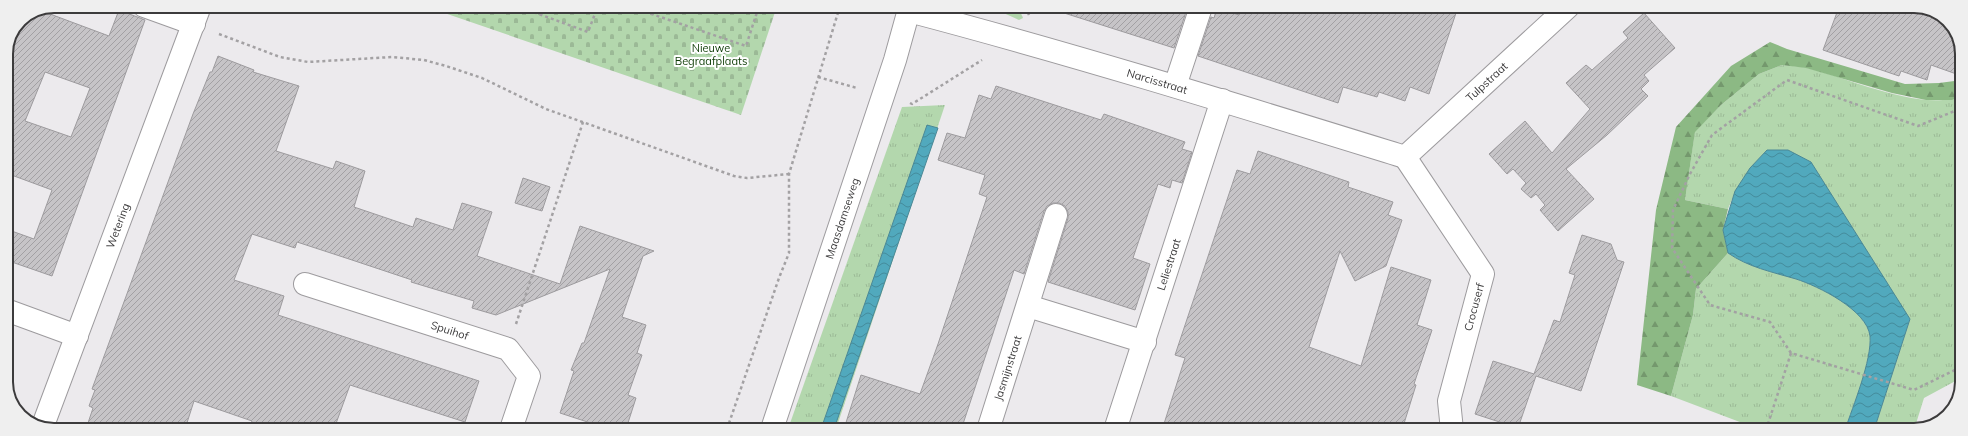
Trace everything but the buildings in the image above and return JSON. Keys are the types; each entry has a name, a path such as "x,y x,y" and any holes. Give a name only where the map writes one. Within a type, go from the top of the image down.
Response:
{"street":[{"path":"185,13 197,15"},
{"name":"Maasdamseweg","path":"774,423 883,94 908,13"},
{"name":"Narcisstraat","path":"923,13 1222,100 1405,158"},
{"path":"1175,86 1199,13"},
{"name":"Tulpstraat","path":"1405,158 1562,13"},
{"name":"Wetering","path":"44,422 197,15"},
{"name":"Leliestraat","path":"1117,423 1222,100"},
{"name":"Crocuserf","path":"1405,158 1483,274 1449,401 1451,423"},
{"name":"Jasmijnstraat","path":"990,423 1056,215"},
{"name":"Spuihof","path":"305,284 508,349"},
{"path":"1028,306 1144,342"},
{"path":"13,313 77,336"},
{"path":"508,349 530,376 513,423"}],"path":[{"path":"536,13 588,32 595,13"},
{"path":"649,13 746,46 758,13"},
{"path":"730,423 779,278 789,253 789,174 838,13"},
{"path":"197,15 280,57 293,60 320,62 392,57 417,59 439,64 482,78 546,109 734,176 747,178 789,174"},
{"path":"818,77 883,94 912,104 985,59"},
{"path":"1955,111 1918,126 1787,80 1712,135 1672,210 1672,248 1710,305 1770,322 1791,353 1914,390 1955,370"},
{"path":"508,349 583,122"},
{"path":"1768,423 1791,353"}],"green space":[{"name":"Nieuwe Begraafplaats","path":"444,13 775,13 741,115"},
{"path":"1004,13 1021,13 1023,18 1019,20"},
{"path":"1770,42 1787,49 1905,84 1955,81 1955,98 1952,100 1926,100 1892,93 1806,68 1782,65 1759,74 1721,105 1695,132 1685,200 1728,209 1723,230 1728,253 1696,289 1693,315 1671,396 1637,385 1656,210 1676,127 1731,66"},
{"path":"1782,65 1798,66 1907,97 1928,100 1946,100 1955,97 1955,381 1924,398 1916,423 1876,423 1910,319 1767,150 1744,177 1728,209 1685,200 1695,131 1721,105 1759,74"},
{"path":"945,105 838,423 790,423 902,107"},
{"path":"1728,253 1752,266 1805,282 1828,293 1851,308 1867,326 1870,336 1870,346 1865,370 1847,423 1742,423 1671,396 1693,315 1696,289"}],"water":[{"path":"927,125 938,128 836,423 823,423"},
{"path":"1767,150 1788,150 1811,162 1910,319 1876,423 1847,423 1865,370 1870,346 1870,336 1867,326 1860,317 1840,300 1816,287 1796,279 1752,266 1728,253 1723,230 1735,191 1750,168"}]}
